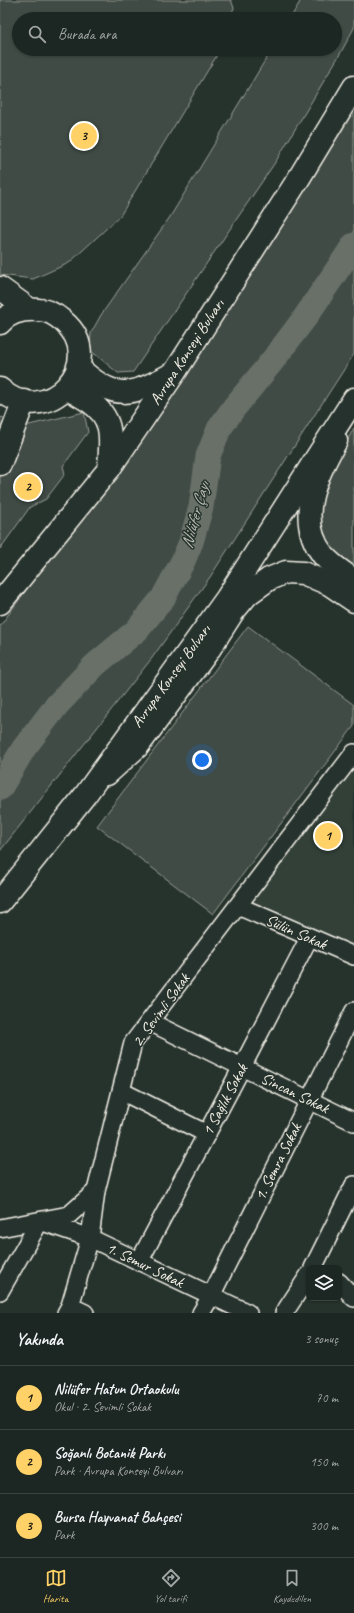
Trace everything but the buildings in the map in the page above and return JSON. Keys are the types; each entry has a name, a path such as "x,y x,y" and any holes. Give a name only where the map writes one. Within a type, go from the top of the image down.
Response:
{"main road":[{"name":"Avrupa Konseyi Bulvarı","path":"0,603 109,469 175,372 299,178 354,87"},
{"path":"0,288 29,309"},
{"path":"0,323 14,313 29,309 44,310 57,315 69,325 76,338 80,352 78,367 72,382 61,393 46,401 30,403 10,394"},
{"path":"78,367 105,387 122,393 133,392 145,388 175,372"},
{"path":"66,389 77,394 99,409 108,422 111,435 109,469"},
{"path":"0,425 10,394"},
{"path":"0,464 10,394"},
{"name":"Avrupa Konseyi Bulvarı","path":"2,900 86,794 227,598 354,399"},
{"path":"354,408 333,445 314,489 308,514 312,537 324,555 354,580"},
{"path":"86,794 138,746 233,612 248,594 258,586 269,579 286,572 303,572 329,584 354,601"}],"street":[{"name":"2. Sevimli Sokak","path":"68,1309 90,1238 96,1191 133,1043 354,753"},
{"name":"Sülün Sokak","path":"238,906 309,938 354,956"},
{"name":"1 Sağlık Sokak","path":"139,1262 309,938"},
{"name":"1. Semra Sokak","path":"201,1313 211,1296 354,1011"},
{"name":"Sincan Sokak","path":"150,1022 354,1122"},
{"path":"121,1091 207,1134"},
{"path":"318,1265 354,1184"},
{"path":"0,1228 69,1215 96,1191"},
{"path":"0,1291 40,1221"},
{"name":"1. Semur Sokak","path":"40,1221 90,1238 248,1313"},
{"path":"284,1313 306,1280"},
{"path":"342,1285 354,1298"},
{"path":"68,1309 85,1313"}],"shaded area":[{"path":"0,0 231,0 234,8 232,12 12,12 12,56 216,56 120,216 69,263 33,279 0,275"},
{"path":"301,0 354,0 354,28 342,50 342,12 294,12"},
{"path":"268,56 339,56 276,161 133,372 118,373 90,350 91,333 101,315 170,217"},
{"path":"354,104 354,354 210,577 152,658 0,851 0,626 112,472"},
{"path":"84,412 88,432 63,466 65,474 46,499 30,507 0,549 0,417 29,425"},
{"path":"354,428 354,572 323,546 315,517 325,482"},
{"path":"248,626 354,705 354,726 213,914 97,826"},
{"path":"354,768 354,948 250,904"}],"waterway":[{"name":"Nilüfer Çayı","path":"0,788 24,748 57,705 95,665 137,630 163,598 183,561 191,542 201,507 208,456 219,429 304,319 354,245"}],"place":[{"name":"Bursa Hayvanat Bahçesi","path":"84,136"},
{"name":"Soğanlı Botanik Parkı","path":"28,487"},
{"name":"Nilüfer Hatun Ortaokulu","path":"328,836"}]}
